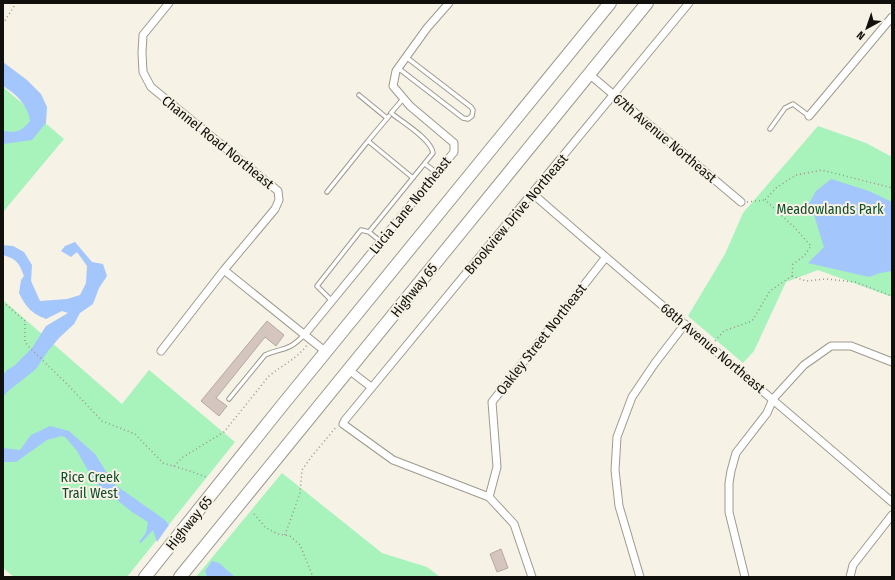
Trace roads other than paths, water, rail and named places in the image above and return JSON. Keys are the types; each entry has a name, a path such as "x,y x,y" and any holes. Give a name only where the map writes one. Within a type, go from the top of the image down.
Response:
{"highway":[{"name":"Highway 65","path":"145,577 610,3"},
{"name":"Highway 65","path":"180,577 647,3"}],"street":[{"name":"Channel Road Northeast","path":"161,351 224,270 275,209 279,200 278,192 151,87 143,72 143,35 169,3"},
{"name":"Lucia Lane Northeast","path":"304,335 454,152 454,142 403,99 393,86 398,68 427,28 449,3"},
{"name":"Brookview Drive Northeast","path":"489,497 394,460 343,424 344,420 533,194 689,3"},
{"path":"809,116 892,17"},
{"name":"67th Avenue Northeast","path":"589,74 741,202"},
{"name":"68th Avenue Northeast","path":"533,194 892,502"},
{"name":"Oakley Street Northeast","path":"489,497 497,467 492,402 606,258"},
{"path":"224,270 326,352"},
{"path":"640,577 619,506 615,470 617,437 632,397 655,363 685,324"},
{"path":"745,577 729,512 728,497 731,471 736,453 767,413 773,399 804,365 831,346 851,346 892,362"},
{"path":"349,370 371,388"},
{"path":"489,497 514,524 532,577"},
{"path":"850,577 853,565 892,515"}],"lane":[{"path":"398,68 463,118 468,119 472,116 473,110 471,107 406,57"},
{"path":"359,95 387,118"},
{"path":"327,192 403,99"},
{"path":"770,129 785,108 793,104 809,116"},
{"path":"369,232 433,153 433,148 427,141 391,114"},
{"path":"368,141 413,178"},
{"path":"425,164 437,173"},
{"path":"332,301 317,286 361,230 369,232 380,242"},
{"path":"228,399 265,355 288,348 295,344 304,335"}],"water":[{"path":"3,62 27,80 41,94 47,107 46,123 32,140 3,144 3,131 12,132 21,130 30,121 27,110 21,100 3,86"},
{"path":"831,179 869,191 892,202 892,271 869,277 808,263 824,247 814,215 808,205 816,191"},
{"path":"75,242 92,262 103,264 107,276 99,288 93,304 80,313 74,324 48,351 36,369 7,392 3,397 3,375 32,348 46,326 68,313 62,311 46,319 30,309 19,293 21,280 24,276 22,271 19,264 11,258 3,255 3,245 13,246 24,252 32,265 31,281 40,301 67,299 80,295 86,283 87,266 77,252 71,257 61,251 65,246"},
{"path":"50,426 69,431 95,454 114,484 165,520 169,525 157,542 153,530 141,543 139,542 146,533 148,522 132,512 98,485 77,451 66,438 62,436 47,440 16,462 3,462 3,448 20,450 31,435"},
{"path":"212,561 219,563 235,577 207,577 205,571"}],"park label":[{"name":"Meadowlands Park","path":"830,209"},
{"name":"Rice Creek Trail West","path":"90,486"}]}
